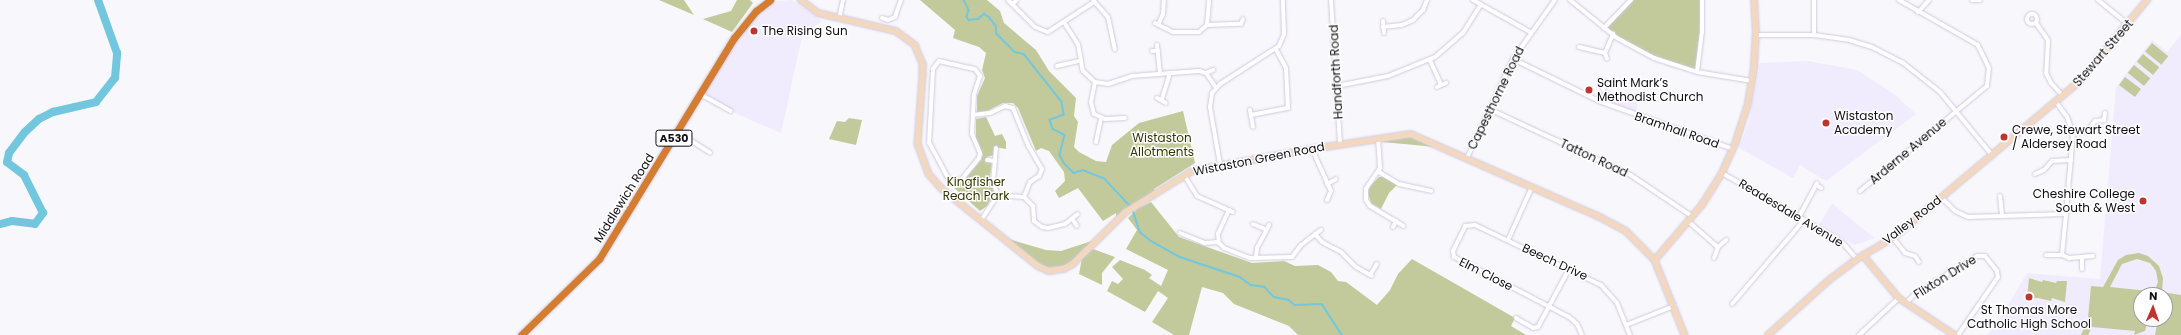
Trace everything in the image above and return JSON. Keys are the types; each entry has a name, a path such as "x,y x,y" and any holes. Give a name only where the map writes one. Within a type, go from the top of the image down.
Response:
{"highway":[{"name":"Middlewich Road","path":"521,335 599,259 677,132 699,93 744,23 770,0"}],"street":[{"path":"839,19 843,0"},
{"path":"882,18 888,20 895,17 901,0"},
{"path":"1008,0 1040,30 1051,31 1094,1 1108,17 1115,49"},
{"path":"1012,4 1017,0"},
{"path":"1164,0 1163,14 1156,24 1168,31 1181,33 1199,32 1207,25 1241,24 1243,19"},
{"path":"1207,25 1209,0"},
{"path":"1220,164 1210,103 1216,88 1276,49 1284,34 1282,0"},
{"name":"Handforth Road","path":"1331,0 1340,144"},
{"path":"1383,27 1409,23 1423,10 1427,0"},
{"path":"1473,0 1530,32"},
{"name":"Capesthorne Road","path":"1467,158 1513,59 1530,32 1555,0"},
{"path":"1570,0 1604,28 1654,58 1697,72 1752,81"},
{"path":"1604,28 1632,0"},
{"path":"1697,72 1702,33 1702,0"},
{"path":"1655,260 1693,217 1722,172 1733,149 1746,109 1752,81 1756,35 1754,0"},
{"path":"1814,0 1814,34"},
{"name":"Arderne Avenue","path":"1860,191 1987,86 1989,68 1978,44 1918,12 1899,0"},
{"path":"1918,12 1929,0"},
{"path":"1972,0 1980,0"},
{"path":"2098,0 2128,24"},
{"name":"Stewart Street","path":"2056,102 2084,77 2147,0"},
{"name":"Wistaston Green Road","path":"803,1 817,12 839,19 885,28 904,36 915,45 923,64 924,75 917,137 922,158 936,183 1038,266 1057,272 1073,264 1126,212 1184,175 1220,164 1378,138 1414,135 1621,228 1635,238 1655,260 1685,335"},
{"path":"1336,86 1378,79 1430,60 1459,38 1481,4"},
{"path":"1383,21 1384,33"},
{"path":"1064,22 1078,44 1079,61 1083,72 1095,82 1112,83 1132,76 1170,73 1206,73 1213,70"},
{"path":"2036,22 2048,40 2046,73 2051,83 2063,96"},
{"path":"1607,59 1605,53 1613,34"},
{"path":"1756,35 1814,34 1861,43 1902,62 1940,92 1992,155"},
{"path":"1157,45 1160,74"},
{"path":"1579,47 1605,53"},
{"path":"1253,127 1251,113 1288,108 1286,68 1276,49"},
{"path":"1152,51 1158,51"},
{"name":"Bramhall Road","path":"1513,59 1598,101 1733,149"},
{"path":"1430,60 1439,86 1446,83"},
{"path":"945,61 980,72 974,94 973,115 972,134 980,153 979,158 962,179 952,181 940,166 929,143 935,64 945,61"},
{"path":"1057,66 1079,61"},
{"path":"1162,99 1170,73"},
{"path":"1206,73 1216,88"},
{"path":"1095,82 1091,95 1091,109 1101,118 1123,118 1122,125"},
{"path":"1603,90 1605,82"},
{"path":"699,93 731,111"},
{"path":"1157,98 1162,99 1166,103"},
{"path":"2056,102 2067,117 2073,134 2062,255"},
{"name":"Valley Road","path":"1768,335 1862,255 1893,238 2056,102"},
{"path":"973,115 990,113 1005,106 1016,110 1028,145 1041,164 1040,174 1030,182 1024,197"},
{"name":"Tatton Road","path":"1489,109 1629,174 1693,217"},
{"path":"2073,134 2088,131 2095,121 2104,120 2105,113"},
{"path":"1096,142 1101,118"},
{"path":"677,132 710,153"},
{"path":"1092,133 1098,134"},
{"path":"1378,138 1379,172 1366,189 1366,200 1370,206 1402,226"},
{"path":"996,148 993,182 998,195"},
{"path":"1312,149 1332,193 1327,200"},
{"path":"987,160 995,161"},
{"path":"2035,174 2044,170 2052,161 2071,160"},
{"path":"1379,172 1399,184 1431,191"},
{"name":"Readesdale Avenue","path":"1722,172 1845,245 1857,259"},
{"path":"1184,175 1197,196 1234,212"},
{"path":"1327,184 1336,179"},
{"path":"1799,217 1816,184 1821,188"},
{"name":"Beech Drive","path":"1532,187 1508,240 1605,288 1617,303 1630,335"},
{"path":"981,220 998,195"},
{"path":"998,195 1024,197 1031,203 1037,224 1048,228 1073,220 1078,214"},
{"path":"2000,196 2002,216"},
{"path":"1941,197 1954,212 1964,216 2066,214"},
{"path":"1229,210 1218,234 1218,242 1224,248 1256,258 1292,257 1301,245 1321,230"},
{"path":"1073,220 1077,226"},
{"path":"1732,304 1804,220"},
{"path":"1392,227 1396,221"},
{"path":"1689,222 1718,247"},
{"path":"1253,224 1265,229"},
{"path":"1256,258 1265,229 1270,224"},
{"name":"Elm Close","path":"1508,240 1468,224 1464,228 1453,249 1453,256 1549,307"},
{"path":"1184,232 1205,244 1218,242"},
{"path":"1315,234 1322,242 1341,252 1356,267 1371,276 1378,264"},
{"path":"1893,238 1905,253 1915,256 1919,262"},
{"path":"1714,258 1718,247 1726,240"},
{"path":"1862,255 1899,298 1952,334"},
{"path":"2046,255 2062,255 2069,258 2082,259 2093,256"},
{"name":"Flixton Drive","path":"1906,303 1915,294 1977,256 1985,256 1997,271 1998,277 1958,335"},
{"path":"2082,259 2082,269"},
{"path":"1516,318 1537,328 1569,269"},
{"path":"1859,335 1899,298"},
{"path":"1626,325 1674,306"},
{"path":"1549,307 1574,321 1582,335"}],"shaded area":[{"path":"792,0 822,21 814,27 804,27 781,133 737,114 703,93 756,16 778,1"},
{"name":"Cheshire College South & West","path":"2181,35 2181,335 1987,335 2003,314 2027,273 2100,279 2116,87 2152,40 2167,52"},
{"name":"Wistaston Academy","path":"1808,61 1857,70 1894,94 1916,114 1826,181 1800,165 1793,178 1739,148 1749,121 1760,63"},
{"path":"1606,89 1638,101 1636,115 1599,101 1603,90"},
{"path":"1832,203 1875,238 1855,245 1819,225"}],"green space":[{"path":"659,0 684,0 694,15"},
{"path":"737,0 750,0 753,3 732,32 703,19 731,11"},
{"name":"Wistaston Allotments","path":"920,0 987,0 1000,11 1004,23 1036,50 1049,71 1076,98 1074,116 1078,122 1074,147 1079,152 1096,161 1106,162 1112,145 1139,123 1183,111 1195,163 1154,189 1156,194 1117,221 1116,213 1103,221 1078,188 1059,198 1055,191 1065,181 1064,172 1049,151 1041,148 1036,151 1018,108 1013,103 1003,103 987,111 977,112 977,96 985,78 982,70 986,53 979,47 953,38 955,30"},
{"path":"1631,0 1702,0 1697,72 1642,52 1604,28"},
{"path":"2152,43 2168,56 2161,65 2145,52"},
{"path":"2143,54 2159,67 2153,75 2137,62"},
{"path":"2134,65 2150,78 2144,86 2128,73"},
{"path":"2125,77 2141,89 2135,97 2119,85"},
{"name":"Kingfisher Reach Park","path":"986,117 995,136 1002,134 1006,142 1006,149 995,147 994,155 987,157 987,161 992,163 990,176 994,193 987,206 980,211 952,186 963,181 981,160 983,155 976,140 976,119"},
{"path":"849,118 862,120 856,145 829,139 837,121 845,122"},
{"path":"1406,136 1415,138 1436,147 1382,142"},
{"path":"1379,177 1385,177 1397,185 1389,193 1381,209 1371,203 1368,193 1370,186"},
{"path":"1151,202 1179,237 1252,263 1284,261 1295,266 1318,265 1331,272 1338,281 1346,282 1377,305 1390,290 1398,274 1412,259 1515,318 1511,326 1526,335 1298,335 1289,326 1234,304 1223,293 1202,287 1189,335 1174,335 1152,322 1168,298 1158,291 1145,312 1107,291 1112,281 1118,284 1123,279 1112,267 1120,260 1145,270 1152,275 1149,278 1161,286 1168,270 1126,249 1137,230 1128,218 1137,209"},
{"path":"1005,238 1046,250 1061,251 1095,240 1072,262 1063,268 1049,269 1038,265"},
{"path":"1093,249 1115,257 1102,273 1102,285 1079,274 1082,258"},
{"path":"2139,253 2148,256 2159,266 2163,278 2162,287 2156,287 2158,282 2156,271 2150,263 2137,259 2122,264 2110,287 2133,289 2133,327 2146,327 2145,331 2134,335 2135,331 2092,327 2088,335 2081,335 2088,318 2091,286 2103,287 2118,260 2126,255"},
{"path":"2029,278 2042,282 2043,280 2056,283 2057,281 2067,281 2065,302 2052,298 2051,301 2038,298 2027,299"},
{"path":"2173,294 2181,295 2181,335 2155,335 2156,327 2173,327"}],"waterway":[{"path":"0,224 12,221 35,224 43,213 24,175 7,162 9,153 25,132 39,119 53,112 96,102 115,78 117,53 98,0"},
{"path":"964,0 969,10 967,17 969,20 978,19 984,14 989,17 996,26 997,34 1015,52 1024,54 1062,102 1064,115 1050,120 1053,129 1065,135 1060,155 1064,163 1074,173 1083,170 1105,179 1131,207"},
{"path":"1133,210 1140,232 1151,241 1180,257 1240,277 1251,285 1265,287 1274,297 1289,300 1295,305 1322,304 1342,335"}],"place":[{"name":"The Rising Sun","path":"754,31"},
{"name":"Saint Mark’s Methodist Church","path":"1589,90"},
{"name":"Wistaston Academy","path":"1826,123"},
{"name":"Crewe, Stewart Street / Aldersey Road","path":"2004,137"},
{"name":"Cheshire College South & West","path":"2143,201"},
{"name":"St Thomas More Catholic High School","path":"2029,297"}]}
